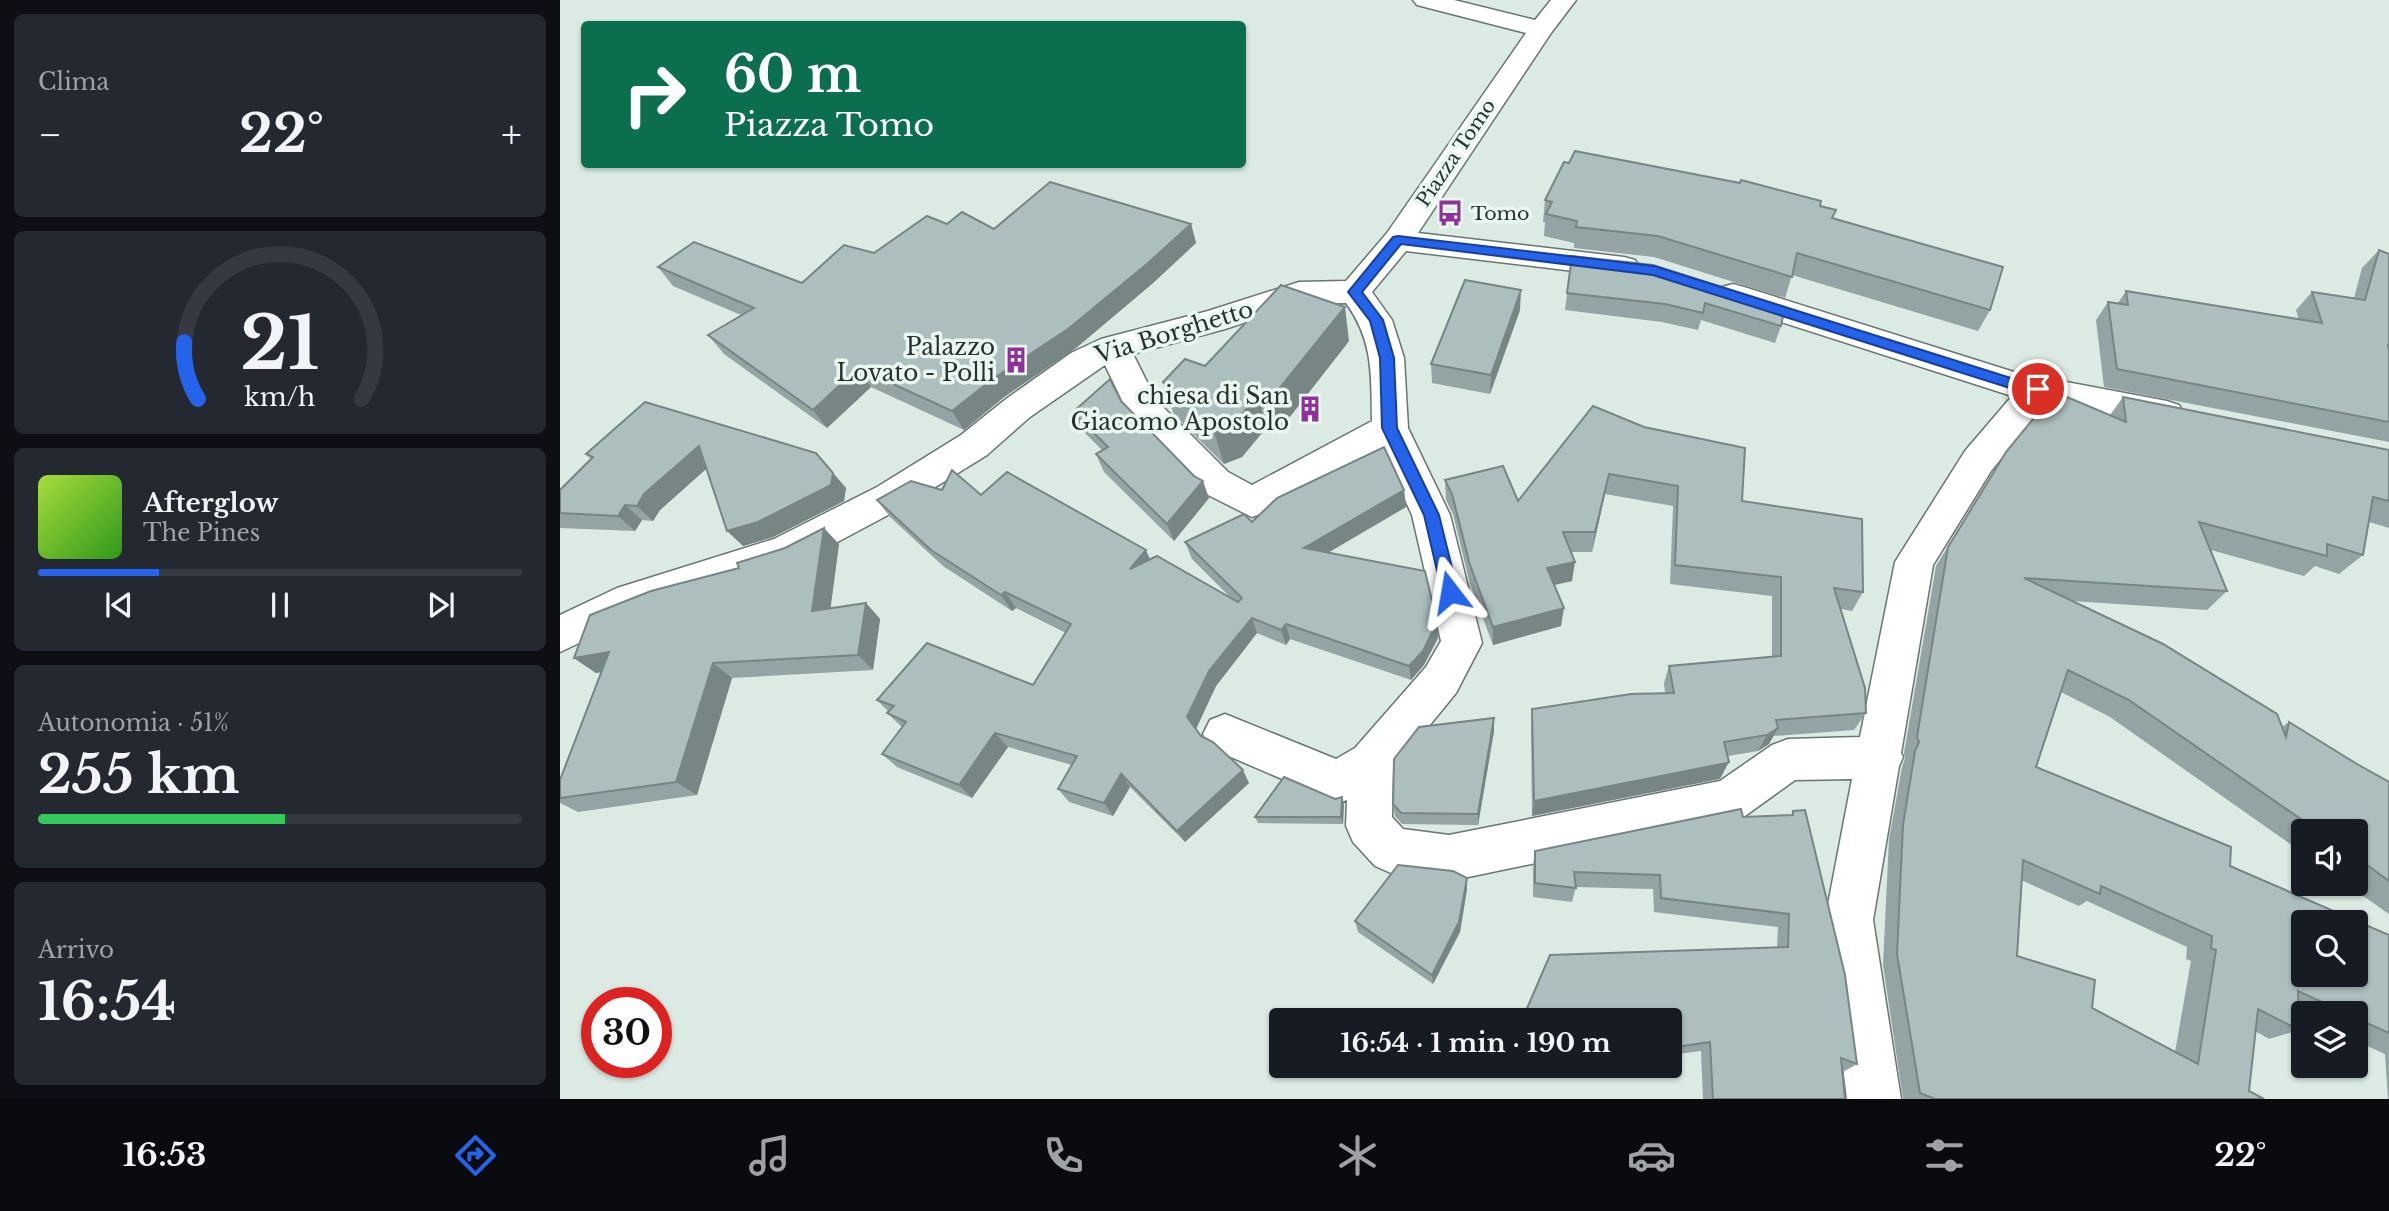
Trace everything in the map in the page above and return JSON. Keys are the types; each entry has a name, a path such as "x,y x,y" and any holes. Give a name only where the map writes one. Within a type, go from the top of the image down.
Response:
{"street":[{"path":"1425,0 1541,29"},
{"name":"Piazza Tomo","path":"1354,292 1398,240 1541,29 1564,0"},
{"path":"1398,240 1654,270"},
{"path":"1707,287 2013,384 2201,420"},
{"path":"1225,734 1338,782 1371,764 1441,680 1462,643 1431,515 1390,428 1387,358 1376,320 1354,292"},
{"name":"Via Borghetto","path":"560,634 631,600 786,551 890,497 974,445 1018,408 1083,361 1113,347 1214,321 1299,293 1354,292"},
{"path":"1113,347 1142,408 1215,482 1252,502 1390,428"},
{"path":"1874,1099 1849,920 1881,757 1914,562 1978,461 2038,389"},
{"path":"1371,764 1368,827 1391,850 1449,858 1729,801 1788,760 1881,757"}],"building":[{"path":"1575,151 1740,183 1741,180 1821,201 1820,206 1836,210 1832,218 2003,267 1990,310 1797,253 1792,277 1658,236 1576,227 1577,221 1546,214 1552,202 1545,200 1564,162 1569,163"},
{"path":"1050,182 1191,224 1068,329 994,378 952,411 858,368 813,410 708,335 754,308 658,267 694,242 802,283 844,245 874,253 927,216 947,224 962,212 994,229"},
{"path":"2379,250 2389,254 2389,422 2117,369 2108,302 2128,305 2126,291 2322,323 2312,292 2365,300"},
{"path":"1572,256 1653,265 1785,307 1781,326 1705,303 1703,313 1665,304 1567,293"},
{"path":"1465,280 1521,290 1491,375 1431,364"},
{"path":"1281,285 1345,307 1271,399 1258,395 1233,425 1214,432 1163,382 1185,359 1205,366"},
{"path":"1110,379 1121,401 1194,476 1203,481 1167,524 1096,454 1108,447 1073,412"},
{"path":"2055,392 2126,422 2123,397 2389,450 2389,501 2373,497 2363,555 2327,544 2327,556 2199,522 2227,591 2024,578 2163,644 2277,714 2286,737 2289,722 2389,782 2389,881 2368,866 2368,819 2301,819 2129,700 2068,670 2036,767 2231,847 2230,866 2291,892 2291,896 2299,896 2331,910 2291,910 2291,987 2368,987 2368,926 2389,935 2389,1033 2368,1023 2368,1001 2320,1001 2298,991 2298,1001 2291,1001 2291,1026 2258,1009 2249,1091 2264,1099 1935,1099 1920,1093 1897,954 1903,825 1915,751 1919,742 1917,737 1948,547 2006,452","holes":["2023,860 2100,894 2101,886 2212,936 2211,948 2216,950 2198,1064 2092,1008 2095,980 2017,956"]},
{"path":"645,402 816,453 833,473 831,485 758,522 727,531 699,446 644,494 637,506 625,505 618,516 560,513 560,490 593,457 586,454"},
{"path":"1593,406 1644,427 1745,448 1742,501 1862,519 1863,592 1834,588 1865,688 1866,713 1776,720 1778,728 1767,735 1724,742 1729,762 1727,763 1534,801 1532,709 1631,694 1674,693 1669,666 1781,656 1781,577 1675,565 1678,486 1609,474 1595,532 1563,532 1575,562 1547,568 1564,608 1493,627 1470,565 1452,494 1445,480 1503,466 1518,501"},
{"path":"1384,447 1404,490 1304,548 1425,571 1437,622 1423,651 1409,666 1286,624 1281,630 1252,618 1209,671 1187,717 1201,736 1213,742 1243,770 1177,831 1121,774 1104,803 1058,789 1077,756 995,733 959,785 882,754 906,722 887,713 894,706 877,700 927,643 1033,685 1071,624 1005,592 1001,595 931,550 877,500 911,481 942,490 952,470 981,495 1007,472 1146,550 1130,569 1157,556 1238,602 1242,598 1185,542 1244,514 1252,522 1277,498"},
{"path":"824,528 812,611 866,603 858,655 713,663 676,782 560,798 560,780 609,652 574,658 590,615 651,591 739,568 737,563 785,548"},
{"path":"1494,718 1478,814 1401,813 1393,804 1394,759 1419,727"},
{"path":"1284,777 1335,799 1342,797 1341,817 1255,817"},
{"path":"1741,809 1743,817 1793,815 1793,811 1805,810 1845,975 1857,1064 1841,1058 1845,1099 1713,1099 1710,1042 1682,1046 1682,1008 1527,1008 1550,955 1788,947 1789,914 1661,898 1660,875 1574,872 1576,888 1535,883 1535,851"},
{"path":"1398,865 1453,871 1467,878 1459,922 1432,975 1355,921"}],"place":[{"name":"Tomo","path":"1450,213"},
{"name":"Palazzo Lovato - Polli","path":"1016,360"},
{"name":"chiesa di San Giacomo Apostolo","path":"1310,409"}],"route":[{"path":"1450,592 1431,515 1390,428 1387,358 1376,320 1354,292 1398,240 1654,270 2013,384 2038,389"}]}
